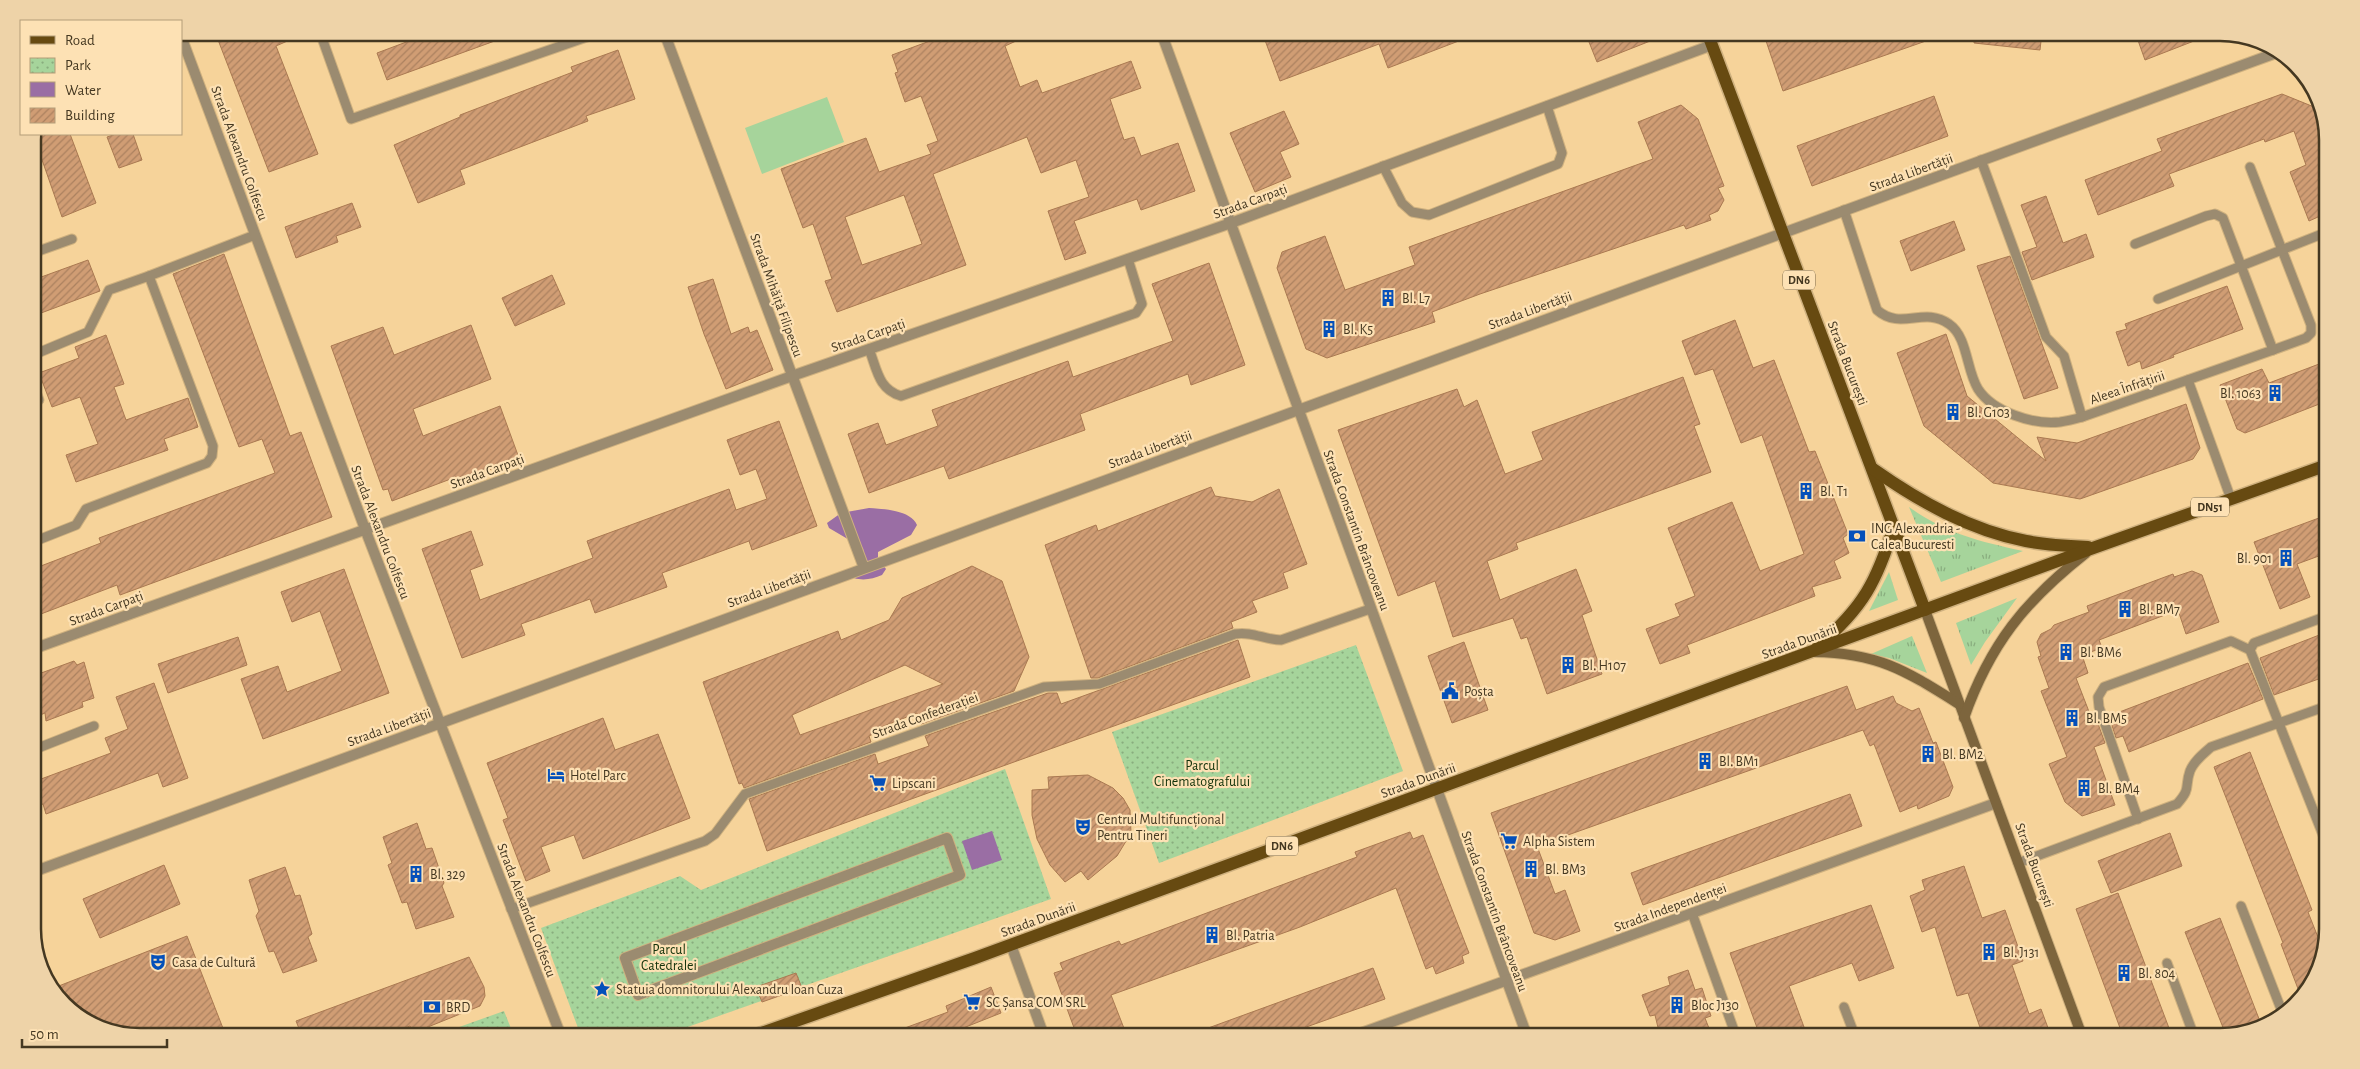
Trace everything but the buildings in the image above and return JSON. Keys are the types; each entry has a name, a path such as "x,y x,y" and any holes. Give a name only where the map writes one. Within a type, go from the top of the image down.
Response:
{"main road":[{"name":"Strada București","path":"1711,41 1781,233 1925,610"},
{"name":"Strada Dunării","path":"776,1028 1011,945 2093,548 2319,468"},
{"name":"DN51","path":"1873,470 1931,505 1978,528 2026,541 2093,548"},
{"name":"DN6","path":"1811,652 1851,615 1872,586 1894,526"}],"street":[{"name":"Strada Alexandru Colfescu","path":"183,41 365,529 558,1028"},
{"name":"Strada Mihăiță Filipescu","path":"667,41 864,568"},
{"name":"Strada Constantin Brâncoveanu","path":"1164,41 1299,409 1370,610 1524,1028"},
{"name":"Strada Carpați","path":"41,646 792,376 1231,222 1712,45"},
{"name":"Strada Libertății","path":"41,869 2270,55"},
{"name":"Strada Dunării","path":"1964,718 1985,667 2008,630 2032,600 2057,576 2093,548"},
{"name":"Strada București","path":"1925,610 2079,1028"},
{"path":"1811,652 1842,653 1884,662 1921,680 1959,704"},
{"name":"Strada Independenței","path":"1375,1028 1996,803"},
{"path":"947,838 960,875 638,995 625,958 947,838"},
{"path":"1011,945 1041,1028"}],"lane":[{"path":"323,41 351,119 575,41"},
{"path":"1383,166 1402,203 1412,212 1429,215 1558,164 1562,153 1547,106"},
{"name":"Aleea Înfrățirii","path":"1981,160 2046,337 2064,356 2082,417 2306,338 2311,333 2311,326 2250,167"},
{"path":"1844,210 1872,301 1881,314 1886,318 1898,320 1933,317 1950,324 1956,332 1978,389 1993,403 2009,412 2027,419 2044,422 2060,422 2082,417"},
{"path":"2135,244 2215,214 2222,218 2272,350"},
{"path":"41,352 88,332 109,290 255,235"},
{"path":"2158,299 2319,235"},
{"path":"41,251 72,239"},
{"path":"869,349 883,385 890,392 901,396 1136,313 1142,304 1128,259"},
{"path":"41,539 76,525 86,510 207,463 212,456 213,446 149,276"},
{"path":"2188,380 2231,499"},
{"name":"Strada Confederației","path":"511,909 705,841 715,834 745,794 1044,688 1098,684 1235,634 1252,634 1272,640 1281,640 1370,610"},
{"path":"2250,650 2254,643 2319,619"},
{"path":"2138,819 2099,707 2098,697 2104,688 2231,641 2250,650 2319,823"},
{"path":"2018,863 2177,804 2187,793 2190,772 2197,759 2211,747 2319,709"},
{"path":"41,747 94,726"},
{"path":"2241,906 2280,1007"},
{"path":"1692,913 1733,1028"},
{"path":"2167,963 2191,1028"},
{"path":"1844,1007 1852,1028"}],"green space":[{"path":"827,97 844,142 762,174 745,128"},
{"path":"1909,507 1950,530 1992,544 2023,551 1941,582"},
{"path":"1889,572 1898,600 1869,611"},
{"path":"2017,598 1985,642 1971,665 1956,623"},
{"path":"1912,636 1927,673 1889,658 1871,654"},
{"name":"Parcul Cinematografului","path":"1356,645 1403,771 1159,863 1112,732"},
{"name":"Parcul Catedralei","path":"1005,769 1051,899 685,1028 578,1028 541,928 680,876 701,890"},
{"path":"504,1011 511,1028 456,1028"}],"water":[{"path":"869,508 903,513 914,520 917,525 911,535 878,552 878,559 886,569 882,575 875,578 857,579 854,578 864,555 863,548 829,528 827,523 841,513"},
{"path":"992,831 1002,860 972,870 962,841"}],"place":[{"name":"Bl. L7","path":"1388,298"},
{"name":"Bl. K5","path":"1329,329"},
{"name":"Bl. 1063","path":"2275,393"},
{"name":"Bl. G103","path":"1953,412"},
{"name":"Bl. T1","path":"1806,491"},
{"name":"ING Alexandria - Calea Bucuresti","path":"1857,536"},
{"name":"Bl. 901","path":"2286,558"},
{"name":"Bl. BM7","path":"2125,609"},
{"name":"Bl. BM6","path":"2066,652"},
{"name":"Bl. H107","path":"1568,665"},
{"name":"Poșta","path":"1450,691"},
{"name":"Bl. BM5","path":"2072,718"},
{"name":"Bl. BM2","path":"1928,754"},
{"name":"Bl. BM1","path":"1705,761"},
{"name":"Hotel Parc","path":"556,775"},
{"name":"Lipscani","path":"878,783"},
{"name":"Bl. BM4","path":"2084,788"},
{"name":"Centrul Multifuncțional Pentru Tineri","path":"1083,827"},
{"name":"Alpha Sistem","path":"1509,841"},
{"name":"Bl. BM3","path":"1531,869"},
{"name":"Bl. 329","path":"416,874"},
{"name":"Bl. Patria","path":"1212,935"},
{"name":"Bl. J131","path":"1989,952"},
{"name":"Casa de Cultură","path":"158,962"},
{"name":"Bl. 804","path":"2124,973"},
{"name":"Statuia domnitorului Alexandru Ioan Cuza","path":"602,989"},
{"name":"SC Șansa COM SRL","path":"972,1002"},
{"name":"Bloc J130","path":"1677,1005"},
{"name":"BRD","path":"432,1007"}]}
